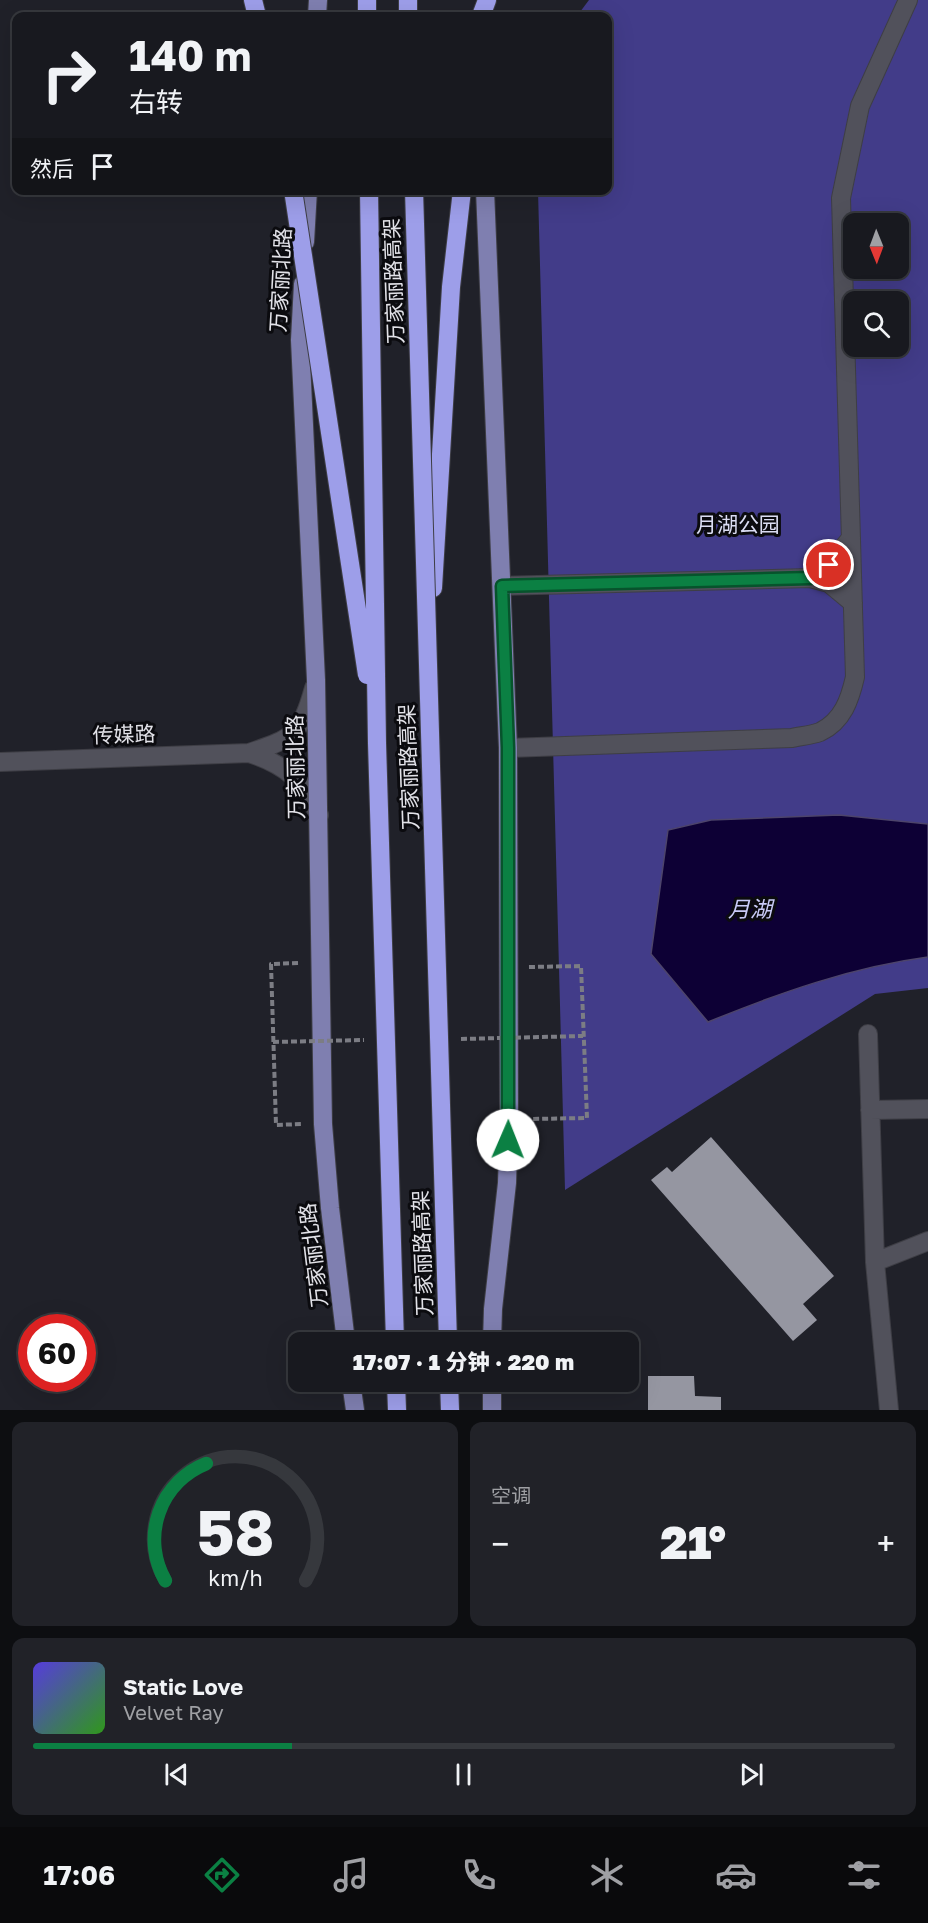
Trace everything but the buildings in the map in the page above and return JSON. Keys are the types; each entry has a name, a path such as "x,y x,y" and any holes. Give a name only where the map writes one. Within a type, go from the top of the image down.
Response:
{"highway":[{"path":"294,195 377,743"},
{"name":"万家丽路高架","path":"369,195 377,743 395,1332"},
{"name":"万家丽路高架","path":"414,195 448,1332"},
{"path":"428,659 452,287 461,195"},
{"path":"396,1392 397,1410"},
{"path":"449,1392 450,1410"}],"main road":[{"name":"万家丽北路","path":"308,195 300,340 320,816 323,1124 345,1332"},
{"path":"485,195 508,748 509,1119 507,1183 492,1332"},
{"path":"352,1392 355,1410"},
{"path":"492,1392 492,1410"}],"street":[{"path":"508,748 792,738 820,732 839,718 850,700 855,677 841,198 860,106 908,0"},
{"path":"810,578 829,565 851,538"},
{"path":"502,586 810,578 829,583 853,603"},
{"path":"249,753 280,743 295,732 306,718 316,680"},
{"path":"249,753 269,759 288,771 309,794 320,816"},
{"name":"传媒路","path":"0,762 249,753"},
{"path":"868,1034 875,1262 890,1410"},
{"path":"870,1110 928,1109"},
{"path":"875,1262 928,1241"}],"path":[{"path":"271,964 276,1125"},
{"path":"507,968 581,966 587,1118 509,1119"}],"green space":[{"name":"月湖公园","path":"589,0 928,0 928,988 875,994 565,1190 538,195 612,195 612,12 580,12"}],"water":[{"name":"月湖","path":"839,815 928,824 928,957 872,967 816,982 708,1022 651,954 668,830 711,820"}],"route":[{"path":"508,1140 508,748 502,586 810,578 829,565"}]}
